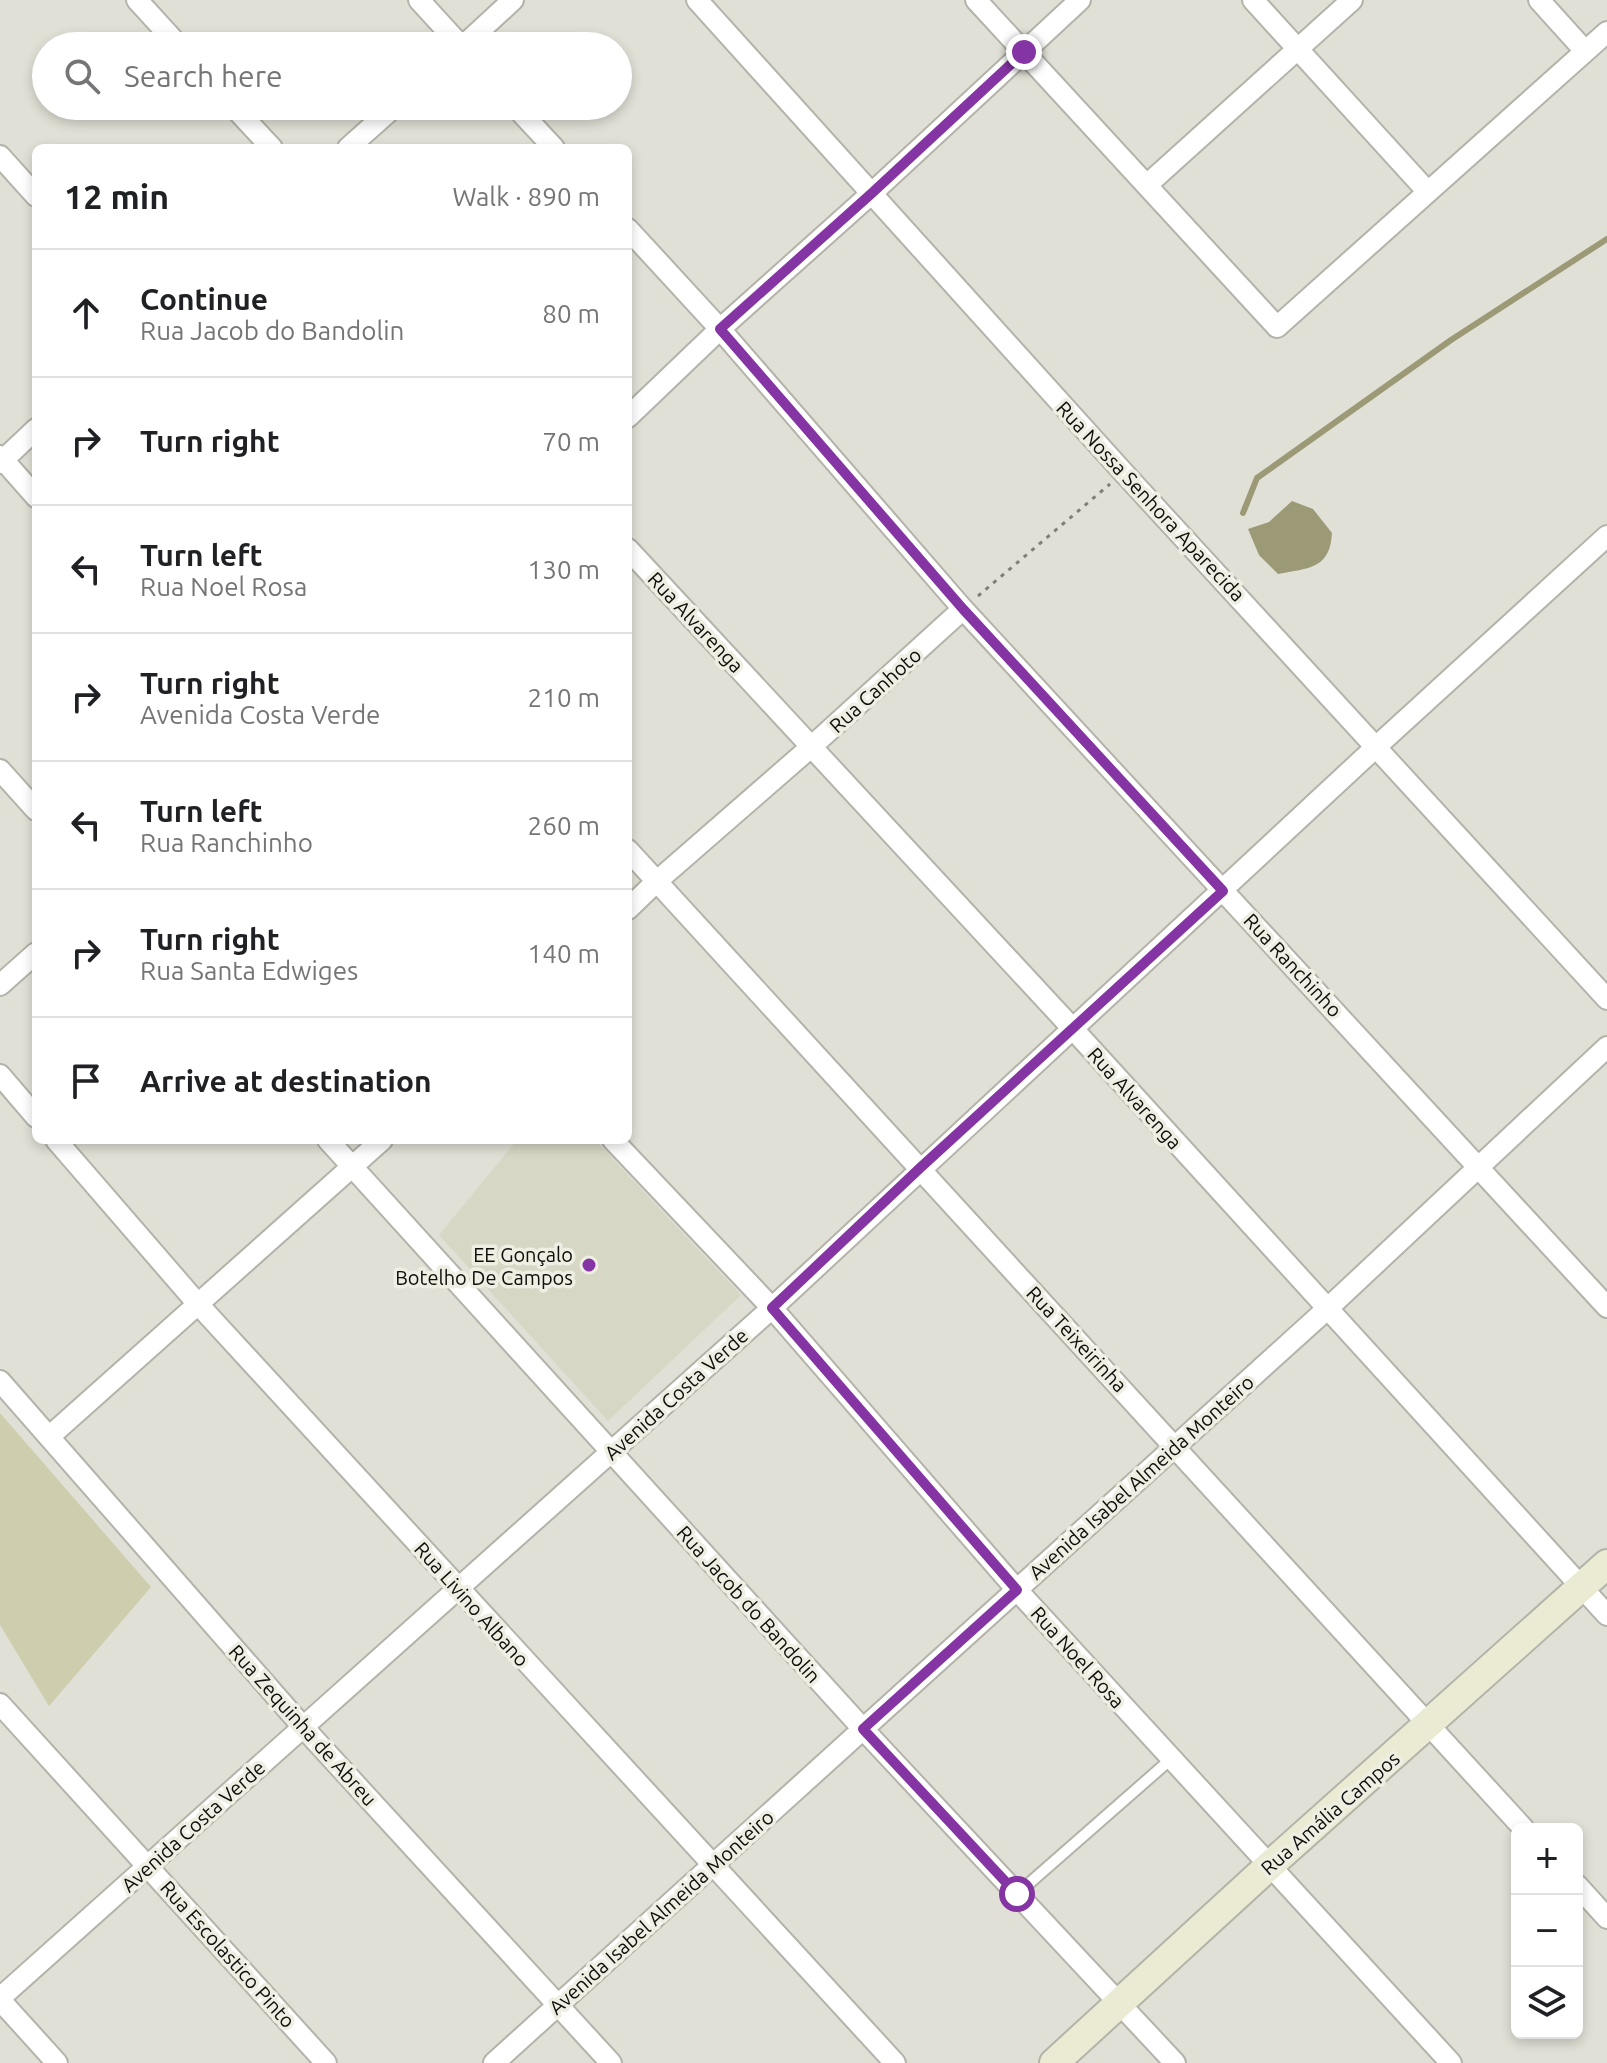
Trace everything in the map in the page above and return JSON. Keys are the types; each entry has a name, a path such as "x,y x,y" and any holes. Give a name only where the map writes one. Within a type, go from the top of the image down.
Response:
{"street":[{"path":"137,0 166,32"},
{"path":"419,0 449,32"},
{"path":"478,32 513,0"},
{"name":"Rua Nossa Senhora Aparecida","path":"697,0 1123,472 1607,999"},
{"path":"976,0 1277,327 1607,32"},
{"path":"632,413 1080,0"},
{"path":"1253,0 1427,191"},
{"path":"1148,184 1352,0"},
{"path":"1539,0 1585,51"},
{"path":"246,120 268,144"},
{"path":"352,144 379,120"},
{"path":"528,120 550,144"},
{"path":"0,156 32,192"},
{"name":"Rua Ranchinho","path":"632,233 720,329 963,609 1607,1307"},
{"path":"32,433 1,460 32,493"},
{"name":"Avenida Costa Verde","path":"0,1999 772,1308 1607,536"},
{"name":"Rua Alvarenga","path":"632,553 1073,1029 1607,1615"},
{"name":"Rua Canhoto","path":"632,905 963,609"},
{"path":"0,770 32,806"},
{"name":"Rua Teixeirinha","path":"632,855 1518,1823"},
{"path":"0,985 32,957"},
{"name":"Avenida Isabel Almeida Monteiro","path":"494,2063 1327,1309 1607,1047"},
{"path":"0,1075 32,1112"},
{"name":"Rua Livino Albano","path":"59,1144 197,1303 895,2063"},
{"name":"Rua Jacob do Bandolin","path":"331,1144 863,1729 1175,2063"},
{"path":"50,1436 377,1144"},
{"name":"Rua Noel Rosa","path":"617,1144 772,1308 1017,1590 1451,2063"},
{"name":"Rua Zequinha de Abreu","path":"0,1381 303,1727 611,2063"},
{"name":"Rua Amália Campos","path":"1054,2063 1607,1564"},
{"name":"Rua Escolastico Pinto","path":"0,1704 326,2063"},
{"path":"1583,1892 1607,1918"},
{"path":"0,1999 57,2063"}],"lane":[{"path":"1017,1894 1171,1759"}],"path":[{"path":"963,609 1123,472"}],"shaded area":[{"path":"1292,501 1313,509 1332,533 1330,545 1327,554 1316,565 1278,574 1259,555 1248,529 1269,522"},
{"name":"EE Gonçalo Botelho De Campos","path":"514,1144 599,1144 741,1295 608,1421 439,1235"}],"green space":[{"path":"0,1413 151,1587 49,1706 0,1625"}],"waterway":[{"path":"1243,513 1257,478 1451,340 1607,239"}],"place":[{"name":"EE Gonçalo Botelho De Campos","path":"589,1265"}],"route":[{"path":"1017,1894 863,1729 1017,1590 772,1308 1223,891 963,609 720,329 1024,52"}]}
